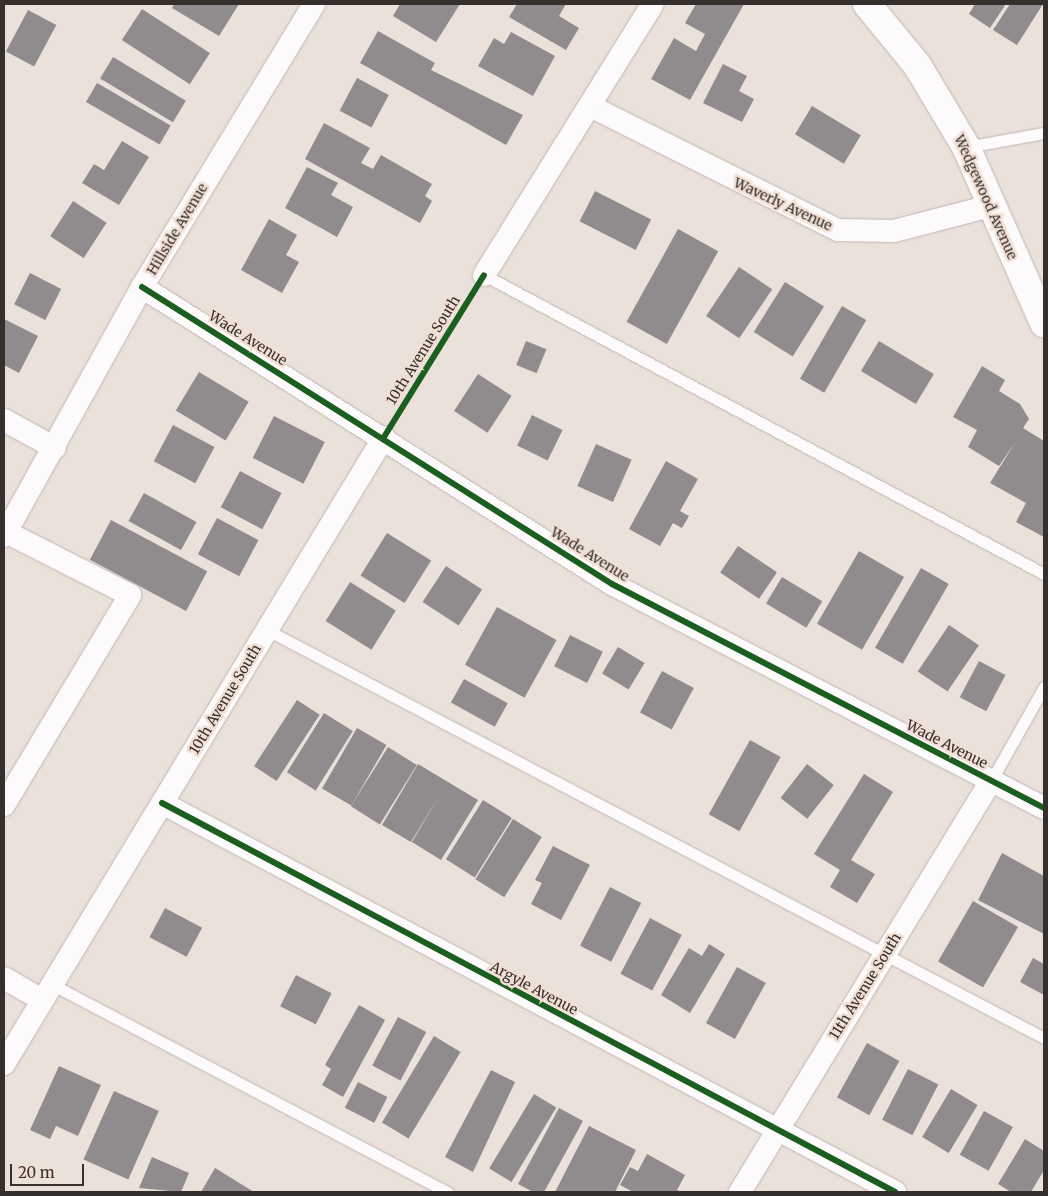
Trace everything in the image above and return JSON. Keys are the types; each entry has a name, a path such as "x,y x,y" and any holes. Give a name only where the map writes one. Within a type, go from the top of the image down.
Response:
{"main road":[{"name":"Wedgewood Avenue","path":"867,4 917,65 966,147 990,206 1044,323"}],"street":[{"name":"Hillside Avenue","path":"5,534 55,448 142,287 314,4"},
{"path":"484,276 653,4"},
{"name":"Waverly Avenue","path":"590,106 838,230 894,231 990,206"},
{"name":"Wade Avenue","path":"142,287 384,437 612,584 1044,808"},
{"path":"4,420 55,448"},
{"name":"10th Avenue South","path":"4,1064 384,437"},
{"path":"4,805 130,595 5,534"},
{"name":"11th Avenue South","path":"740,1192 991,781"},
{"name":"Argyle Avenue","path":"162,803 776,1131 895,1192"},
{"path":"4,978 47,992"}],"lane":[{"path":"966,147 1044,133"},
{"path":"484,276 1044,574"},
{"path":"267,630 886,953 1044,1038"},
{"path":"991,781 1044,687"},
{"path":"47,992 448,1192"}],"building":[{"path":"174,4 239,4 219,36 172,8"},
{"path":"400,4 460,4 436,42 393,16"},
{"path":"517,4 566,4 559,16 579,28 566,50 509,17"},
{"path":"696,4 744,4 690,100 651,79 674,38 696,51 705,34 685,23"},
{"path":"975,4 1006,4 990,28 969,14"},
{"path":"1010,4 1043,4 1017,45 993,30"},
{"path":"142,9 210,53 190,84 122,40"},
{"path":"28,10 56,25 34,67 6,51"},
{"path":"378,31 435,63 431,70 523,115 506,145 360,63"},
{"path":"511,32 555,56 533,96 478,66 494,38 504,44"},
{"path":"113,57 186,101 173,122 100,78"},
{"path":"723,64 747,76 739,91 754,99 742,122 703,103"},
{"path":"357,78 389,95 371,128 340,111"},
{"path":"97,83 171,126 160,145 86,102"},
{"path":"812,106 861,135 844,164 795,134"},
{"path":"324,123 370,148 361,163 373,169 381,155 432,184 425,196 432,201 420,223 305,159"},
{"path":"122,141 149,157 119,205 82,183 94,164 104,170"},
{"path":"307,167 338,183 331,195 353,207 337,237 285,208"},
{"path":"595,191 651,220 636,250 580,221"},
{"path":"73,201 107,223 84,258 50,236"},
{"path":"269,219 297,235 286,255 299,262 282,293 241,270"},
{"path":"678,229 718,251 667,344 627,322"},
{"path":"739,267 772,289 739,338 706,316"},
{"path":"30,273 61,289 45,320 14,304"},
{"path":"785,282 824,306 793,356 754,332"},
{"path":"842,306 866,320 824,393 800,379"},
{"path":"4,319 38,336 19,373 4,365"},
{"path":"526,341 546,349 537,373 516,365"},
{"path":"879,341 934,374 916,404 861,371"},
{"path":"982,366 1005,380 999,391 1020,404 1029,419 1023,428 1044,441 1044,537 1016,522 1026,503 990,483 1016,441 999,466 968,447 977,430 953,417"},
{"path":"199,372 249,402 226,440 176,411"},
{"path":"478,374 512,396 488,433 454,411"},
{"path":"532,415 563,430 548,460 517,446"},
{"path":"274,416 325,442 303,484 253,458"},
{"path":"173,425 214,447 195,483 154,461"},
{"path":"596,444 632,460 613,502 577,486"},
{"path":"666,461 698,479 680,511 689,516 682,528 673,523 660,546 629,529"},
{"path":"240,471 281,493 262,529 221,507"},
{"path":"144,493 196,522 181,550 128,521"},
{"path":"217,518 258,540 239,576 198,554"},
{"path":"111,520 207,571 186,611 90,560"},
{"path":"387,533 431,561 405,603 361,575"},
{"path":"738,546 777,572 759,599 720,573"},
{"path":"859,551 904,577 862,650 817,624"},
{"path":"446,566 482,589 459,625 423,602"},
{"path":"921,568 949,584 903,664 875,648"},
{"path":"782,577 822,601 806,628 766,604"},
{"path":"350,582 396,611 371,650 326,621"},
{"path":"497,607 556,640 524,698 465,665"},
{"path":"949,625 979,645 948,692 918,671"},
{"path":"570,635 603,652 587,683 554,666"},
{"path":"618,647 645,663 629,690 602,674"},
{"path":"979,661 1005,675 986,711 960,697"},
{"path":"662,671 694,688 672,729 640,712"},
{"path":"464,679 508,703 495,727 451,703"},
{"path":"297,700 320,715 277,781 254,766"},
{"path":"324,713 353,731 316,790 287,772"},
{"path":"357,728 386,745 351,806 322,789"},
{"path":"750,740 781,757 739,831 709,814"},
{"path":"388,747 417,765 380,824 351,806"},
{"path":"418,764 478,800 441,860 412,842 440,794 411,842 382,825"},
{"path":"807,764 834,785 807,819 781,798"},
{"path":"864,774 893,792 851,860 875,874 857,903 830,887 840,870 814,854"},
{"path":"483,800 512,818 475,877 446,859"},
{"path":"513,819 542,837 504,897 475,879"},
{"path":"553,846 590,865 561,920 531,904 542,883 535,880"},
{"path":"1002,853 1044,876 1044,934 978,900"},
{"path":"610,887 641,903 611,962 580,946"},
{"path":"973,901 1018,927 983,988 938,962"},
{"path":"165,908 202,928 187,957 150,937"},
{"path":"650,918 682,935 652,991 620,974"},
{"path":"709,944 725,954 690,1013 661,995 689,948 702,956"},
{"path":"1033,958 1044,964 1044,995 1020,982"},
{"path":"737,967 766,983 735,1039 706,1023"},
{"path":"296,975 332,993 316,1024 280,1006"},
{"path":"359,1005 385,1020 343,1097 322,1085 331,1069 325,1065"},
{"path":"398,1017 426,1032 400,1081 372,1066"},
{"path":"434,1036 461,1052 409,1139 382,1123"},
{"path":"867,1043 899,1061 869,1115 837,1097"},
{"path":"59,1066 101,1085 78,1136 56,1126 50,1139 30,1130"},
{"path":"908,1069 938,1084 912,1135 882,1120"},
{"path":"491,1070 515,1082 473,1172 445,1157"},
{"path":"358,1082 387,1097 374,1123 345,1108"},
{"path":"951,1089 978,1105 949,1153 922,1137"},
{"path":"114,1091 159,1111 128,1179 83,1160"},
{"path":"534,1094 556,1107 511,1182 489,1169"},
{"path":"559,1108 583,1121 544,1192 533,1192 518,1184"},
{"path":"984,1111 1013,1127 989,1171 960,1155"},
{"path":"589,1126 636,1150 615,1192 555,1192"},
{"path":"1025,1139 1044,1151 1044,1170 1031,1192 1011,1192 998,1184"},
{"path":"647,1154 685,1175 677,1190 682,1192 633,1192 620,1185 630,1167 638,1171"},
{"path":"152,1157 189,1173 181,1192 139,1188"},
{"path":"215,1168 254,1192 201,1192"}],"cycle path":[{"path":"384,437 484,275"},
{"path":"142,287 612,584 1044,808"},
{"path":"162,803 895,1192"}]}
